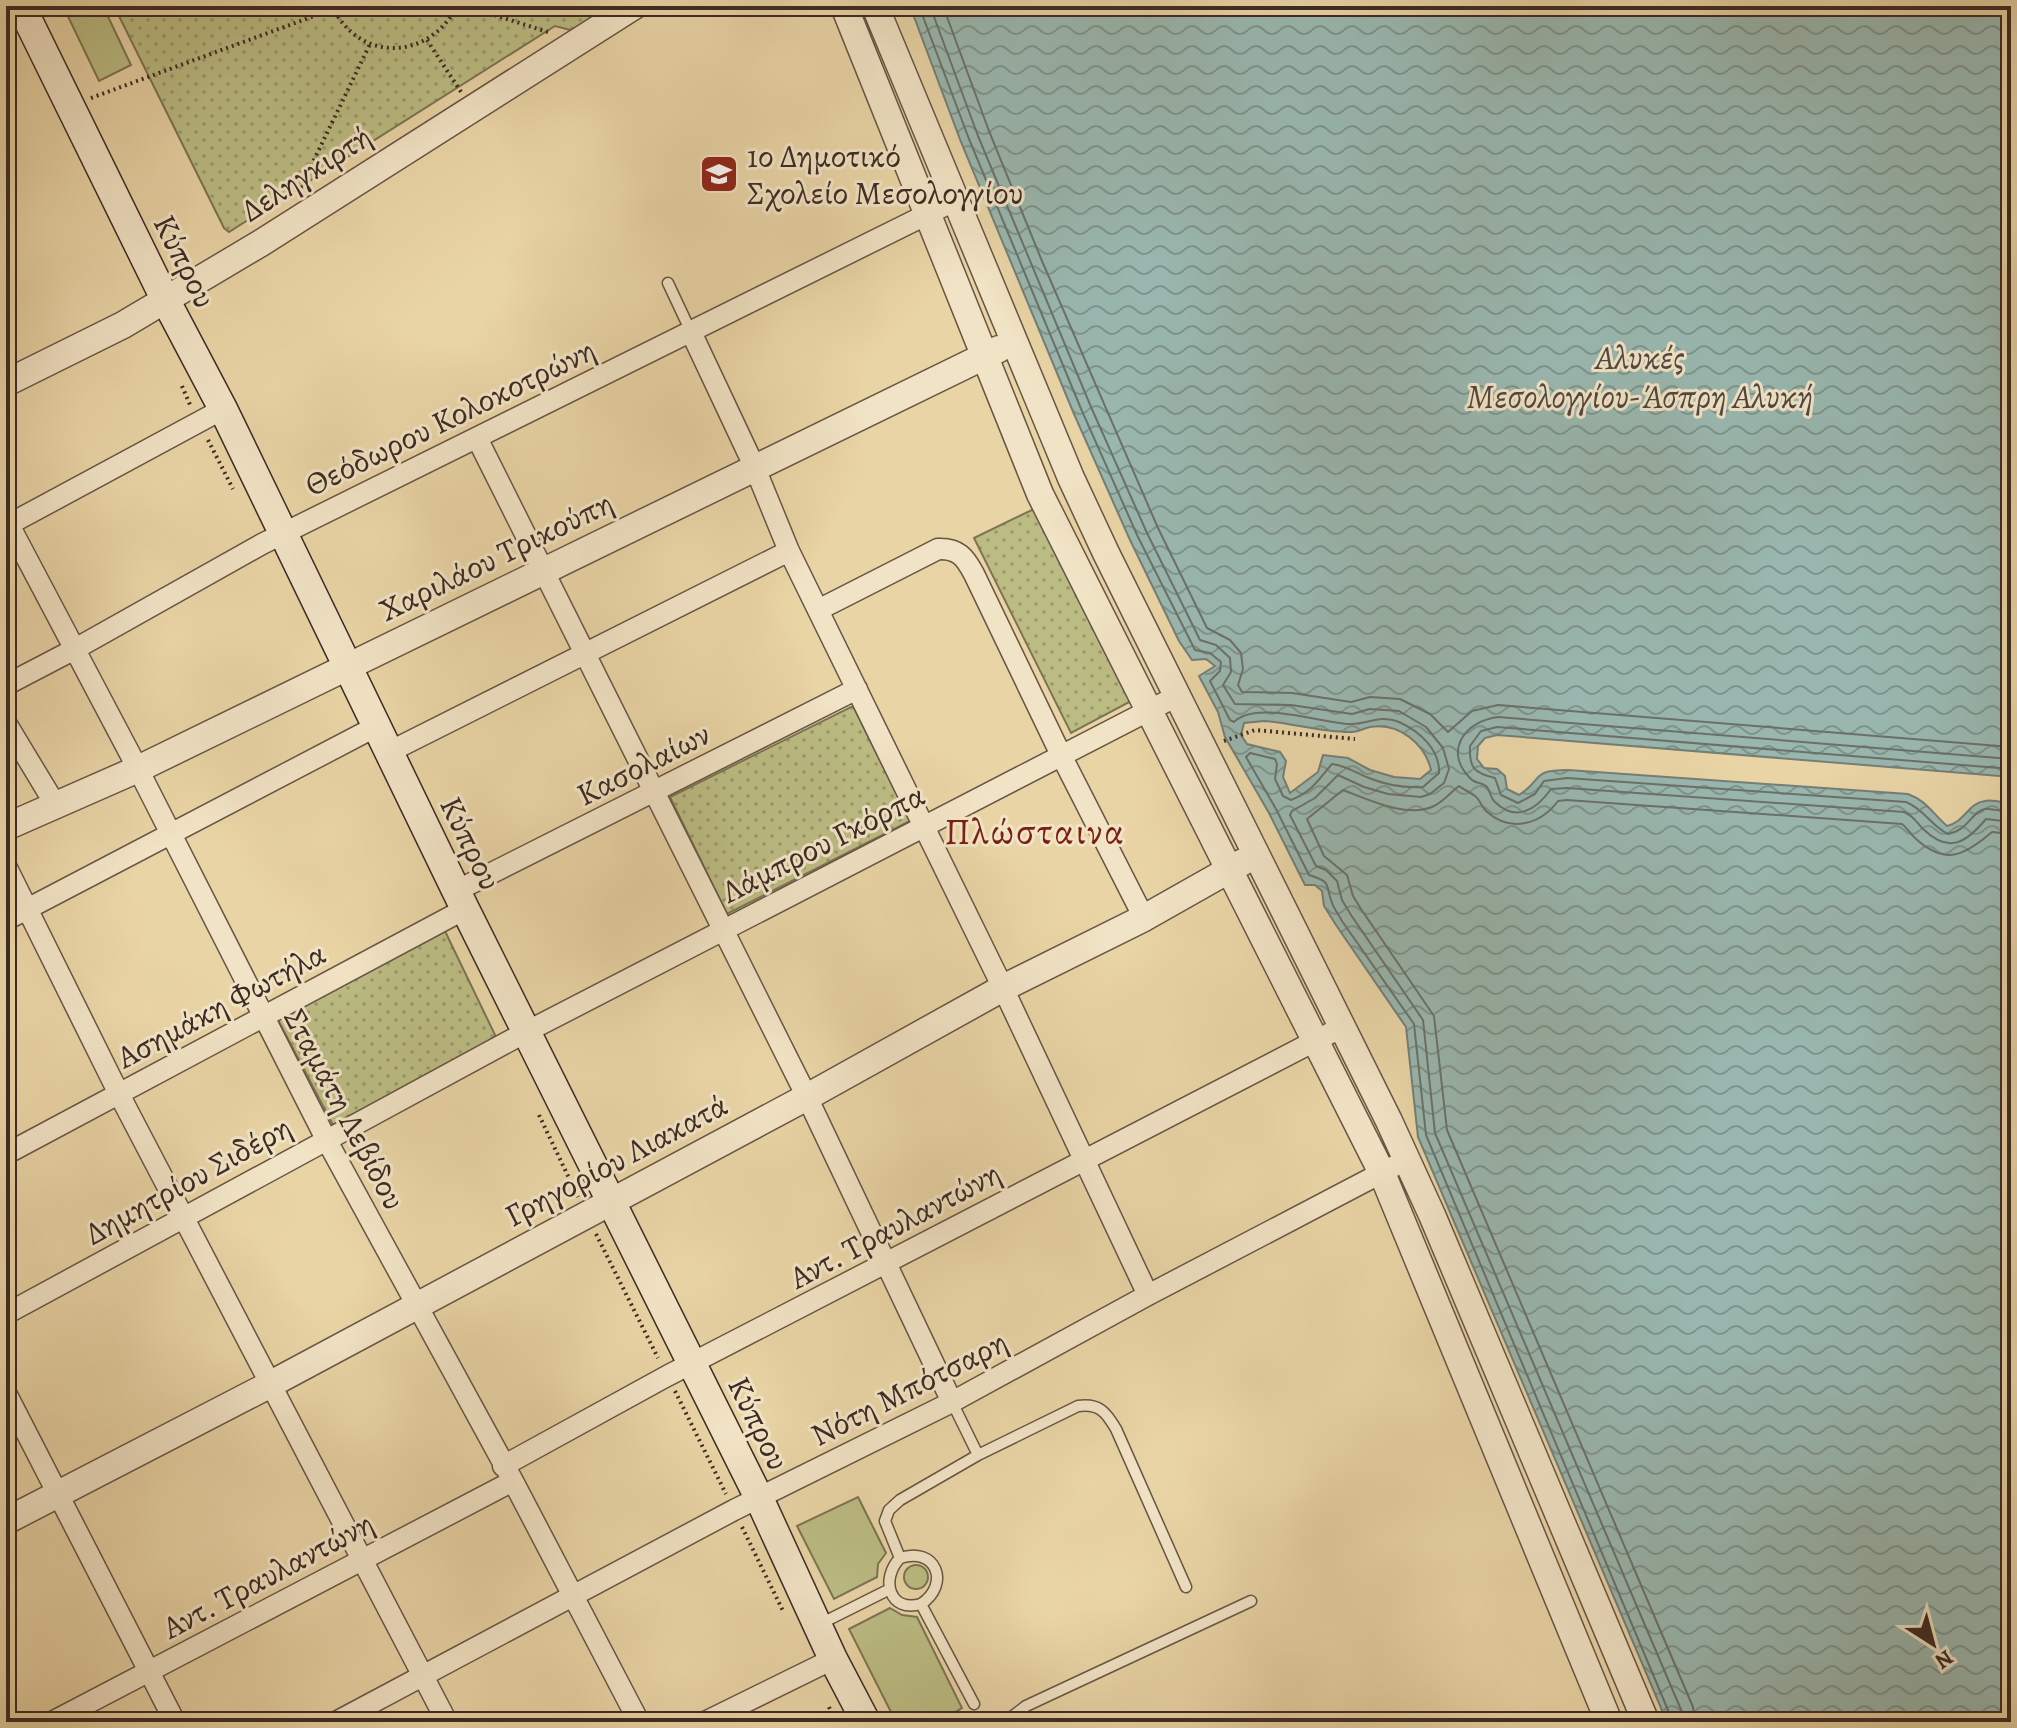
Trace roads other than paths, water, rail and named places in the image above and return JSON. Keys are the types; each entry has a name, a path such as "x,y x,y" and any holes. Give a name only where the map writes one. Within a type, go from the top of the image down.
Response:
{"main road":[{"name":"Κύπρου","path":"21,6 165,299 210,415 284,533 526,1032 598,1209 746,1504 817,1625 862,1718"}],"street":[{"name":"Δεληγκιρτή","path":"6,383 123,325 261,243 634,6"},
{"path":"844,6 1040,494 1382,1173 1609,1722"},
{"path":"875,6 1077,491 1406,1160 1646,1722"},
{"name":"Θεόδωρου Κολοκοτρώνη","path":"6,685 284,533 956,200"},
{"path":"691,332 755,468 789,551 1003,988 1148,1295"},
{"name":"Χαριλάου Τρικούπη","path":"6,827 138,769 1013,342"},
{"path":"7,523 210,415"},
{"path":"477,438 807,1097 952,1402"},
{"name":"Σταμάτη Λεβίδου","path":"7,523 138,769 326,1139 639,1722"},
{"path":"818,610 938,549 949,548 961,553 1144,918"},
{"path":"389,752 789,551"},
{"name":"Κασολαίων","path":"460,900 655,792 857,689"},
{"name":"Λάμπρου Γκόρπα","path":"526,1032 1177,696"},
{"path":"6,723 55,804"},
{"path":"6,920 377,726"},
{"name":"Γρηγορίου Λιακατά","path":"6,1521 269,1385 807,1097 1003,988 1144,918 1256,854"},
{"path":"6,866 119,1094 447,1722"},
{"name":"Ασημάκη Φωτήλα","path":"6,1154 262,1017 460,900"},
{"name":"Αντ. Τραυλαντώνη","path":"52,1722 361,1561 680,1370 1342,1027"},
{"name":"Δημητρίου Σιδέρη","path":"6,1314 526,1032"},
{"name":"Νότη Μπότσαρη","path":"336,1722 746,1504 952,1402 1406,1160"},
{"path":"6,1393 175,1722"},
{"path":"705,1722 833,1659"}],"lane":[{"path":"668,283 691,332"},
{"path":"952,1402 978,1455"},
{"path":"900,1558 886,1529 889,1510 913,1491 978,1455 1078,1406 1091,1404 1101,1408 1116,1429 1186,1587"},
{"path":"918,1555 935,1569 938,1584 935,1592 921,1604 912,1607 901,1604 890,1589 890,1571 900,1558 918,1555"},
{"path":"817,1625 890,1589"},
{"path":"1005,1722 1026,1706 1251,1601"},
{"path":"921,1604 974,1704"}],"water":[{"name":"Αλυκές Μεσολογγίου-Άσπρη Αλυκή","path":"910,6 2011,6 2011,777 1497,735 1485,738 1478,746 1477,759 1484,768 1497,769 1505,776 1507,789 1519,795 1542,774 1568,770 1908,794 1925,804 1947,826 1958,821 1979,802 1991,800 2011,804 2011,1722 1667,1722 1418,1137 1406,1027 1324,906 1322,891 1315,885 1305,885 1269,813 1225,737 1218,712 1199,676 1215,666 1206,659 1192,660 1179,641 1130,540 961,142","holes":["1264,721 1341,732 1381,726 1391,728 1417,744 1431,770 1420,779 1394,777 1370,770 1348,758 1323,755 1318,772 1290,793 1283,777 1286,761 1280,752 1247,744 1241,735 1244,723"]}],"place":[{"name":"1ο Δημοτικό Σχολείο Μεσολογγίου","path":"719,174"}],"district":[{"name":"Πλώσταινα","path":"1035,831"}]}
